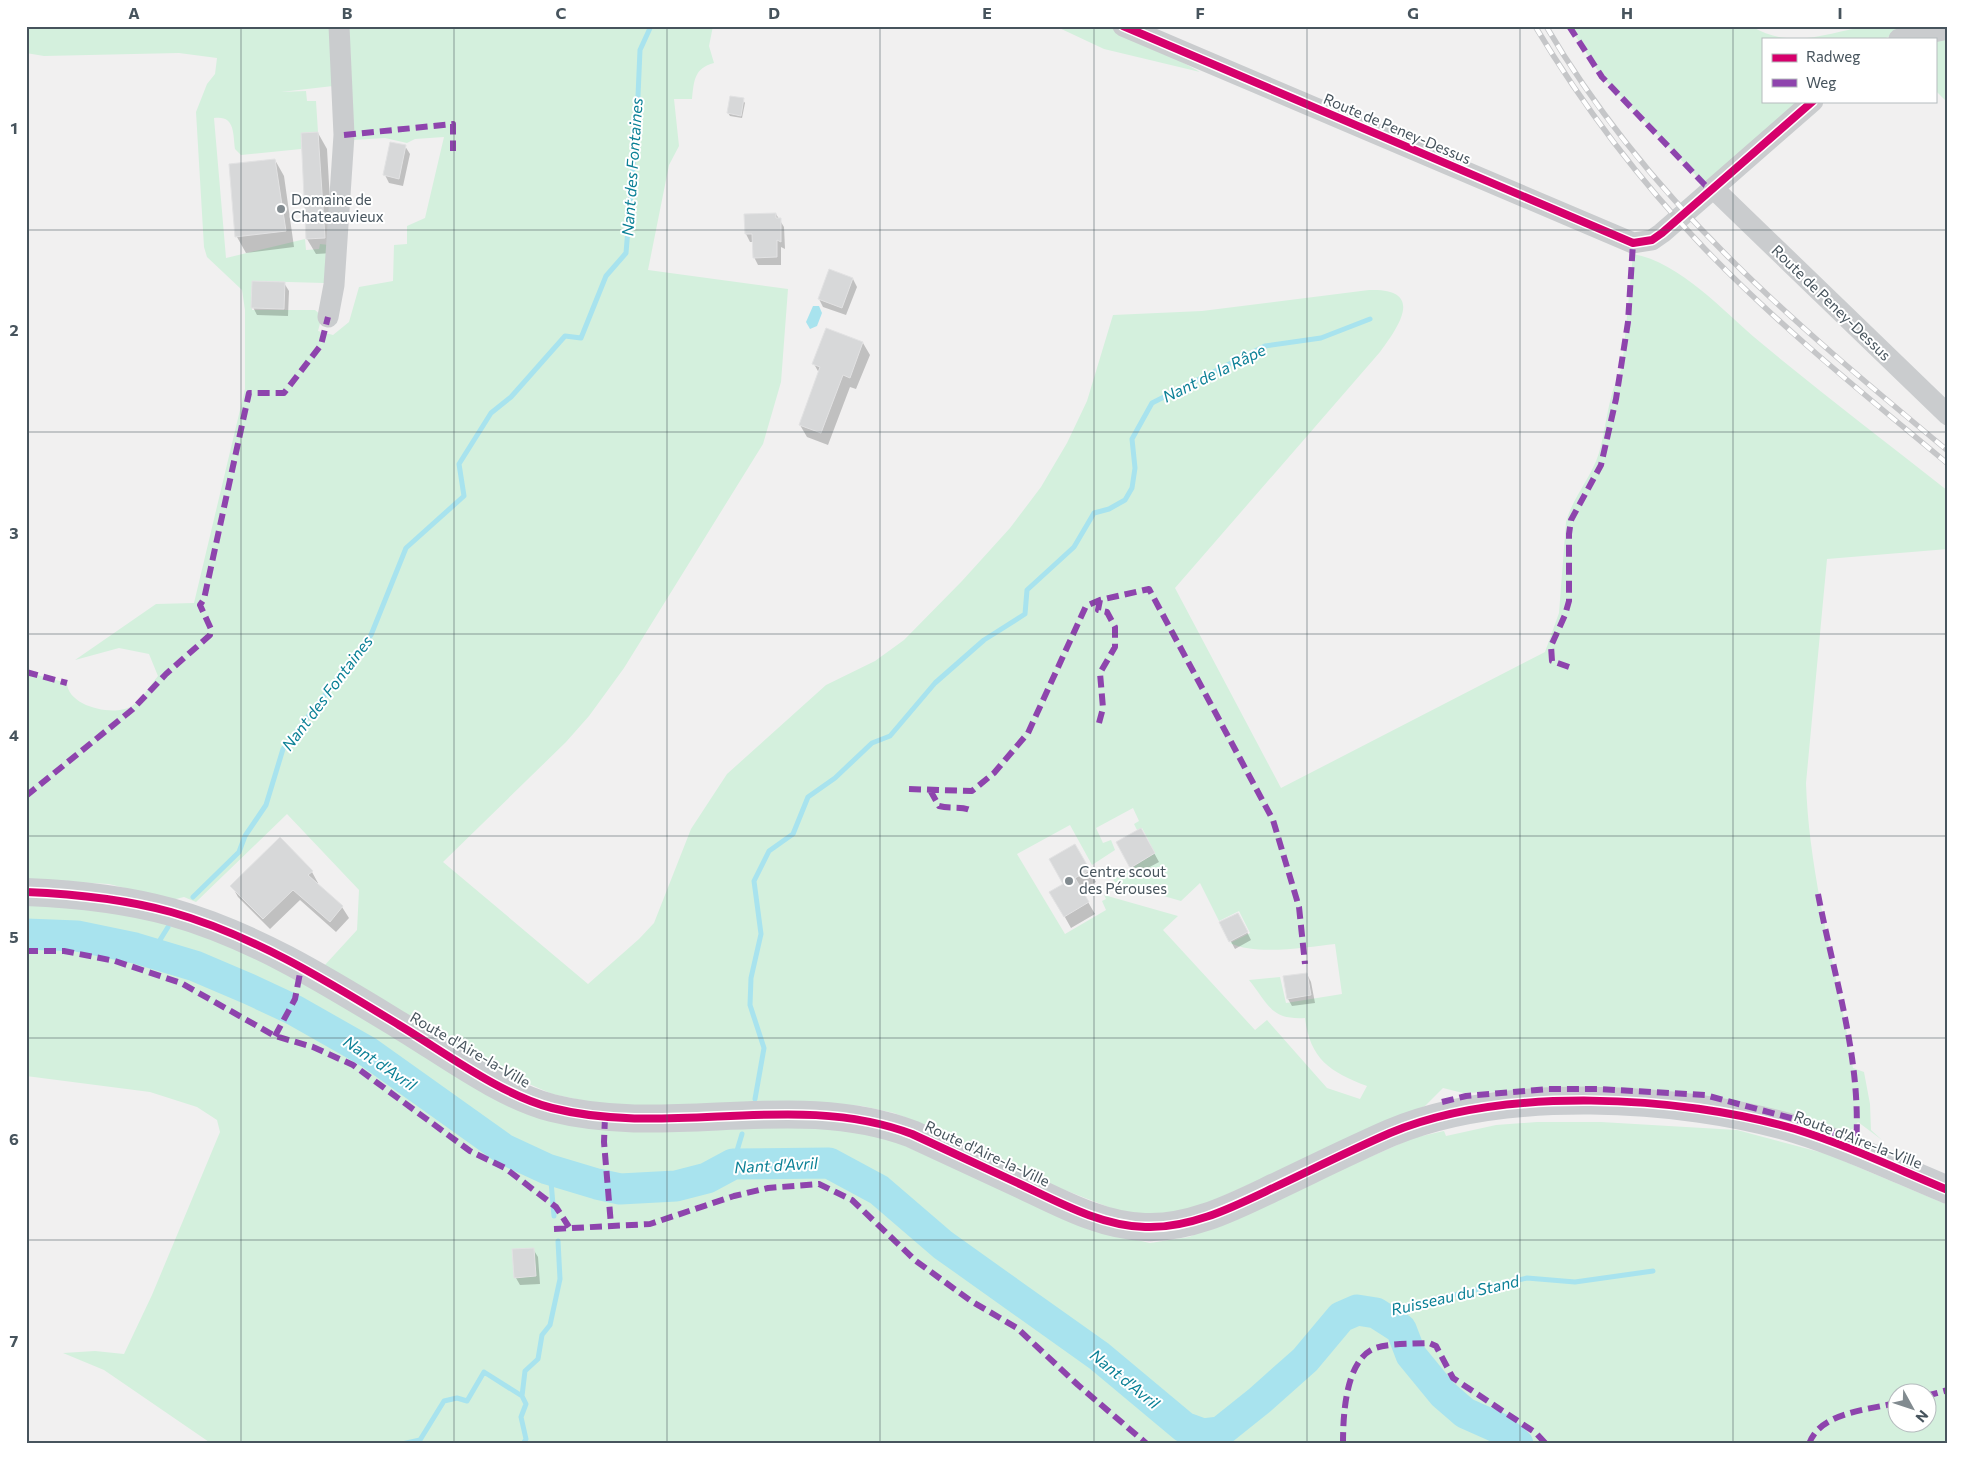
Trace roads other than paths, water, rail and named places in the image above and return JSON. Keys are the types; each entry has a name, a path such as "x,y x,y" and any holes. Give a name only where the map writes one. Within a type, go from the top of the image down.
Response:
{"street":[{"path":"328,317 334,285 344,135 339,26"},
{"name":"Route de Peney-Dessus","path":"1123,26 1633,243 1652,240 1662,233 1714,190 1812,102"},
{"path":"1904,38 1948,29"},
{"name":"Route de Peney-Dessus","path":"1714,190 1948,415"},
{"name":"Route d'Aire-la-Ville","path":"26,892 70,894 142,905 209,924 276,954 510,1092 550,1108 604,1117 634,1118 801,1114 858,1118 891,1126 912,1134 1060,1203 1126,1225 1157,1227 1191,1221 1249,1199 1351,1150 1423,1120 1484,1106 1523,1103 1616,1103 1669,1106 1761,1121 1824,1139 1948,1190"}],"water":[{"path":"813,306 819,306 822,313 817,326 810,329 806,322"}],"waterway":[{"name":"Nant des Fontaines","path":"193,897 239,852 245,836 266,805 283,749 371,635 406,548 464,496 459,464 491,413 511,397 565,336 581,338 606,276 626,253 637,119 640,50 651,26"},
{"name":"Nant de la Râpe","path":"755,1099 764,1048 750,1005 751,978 761,934 754,881 769,851 793,834 808,797 835,778 872,743 890,736 935,683 984,640 1025,614 1027,590 1074,547 1094,513 1109,509 1125,500 1132,488 1135,468 1132,439 1152,403 1265,346 1321,338 1370,319"},
{"name":"Nant des Fontaines","path":"152,953 168,927"},
{"name":"Nant d'Avril","path":"26,934 77,936 135,948 195,966 249,989 294,1010 368,1052 504,1149 547,1169 597,1184 620,1189 676,1186 707,1178 733,1164 829,1163 879,1190 943,1245 1099,1356 1184,1427 1203,1434 1220,1432 1260,1400 1305,1360 1341,1317 1357,1310 1376,1313 1401,1329 1411,1355 1443,1394 1465,1413 1501,1429 1518,1444"},
{"name":"Nant de la Râpe","path":"733,1164 742,1134"},
{"path":"550,1170 554,1216"},
{"path":"523,1444 526,1439 521,1417 526,1404 522,1396 525,1371 538,1359 542,1335 550,1325 560,1279 558,1241"},
{"name":"Ruisseau du Stand","path":"1376,1313 1527,1278 1575,1282 1653,1271"},
{"path":"402,1444 420,1440 444,1401 457,1398 467,1401 484,1372 522,1396"}],"railway":[{"path":"1535,26 1593,114 1680,223 1733,277 1793,333 1948,464"},
{"path":"1546,26 1587,90 1631,149 1678,204 1780,307 1948,451"}],"place":[{"name":"Domaine de Chateauvieux","path":"281,209"},
{"name":"Centre scout des Pérouses","path":"1069,881"}]}
